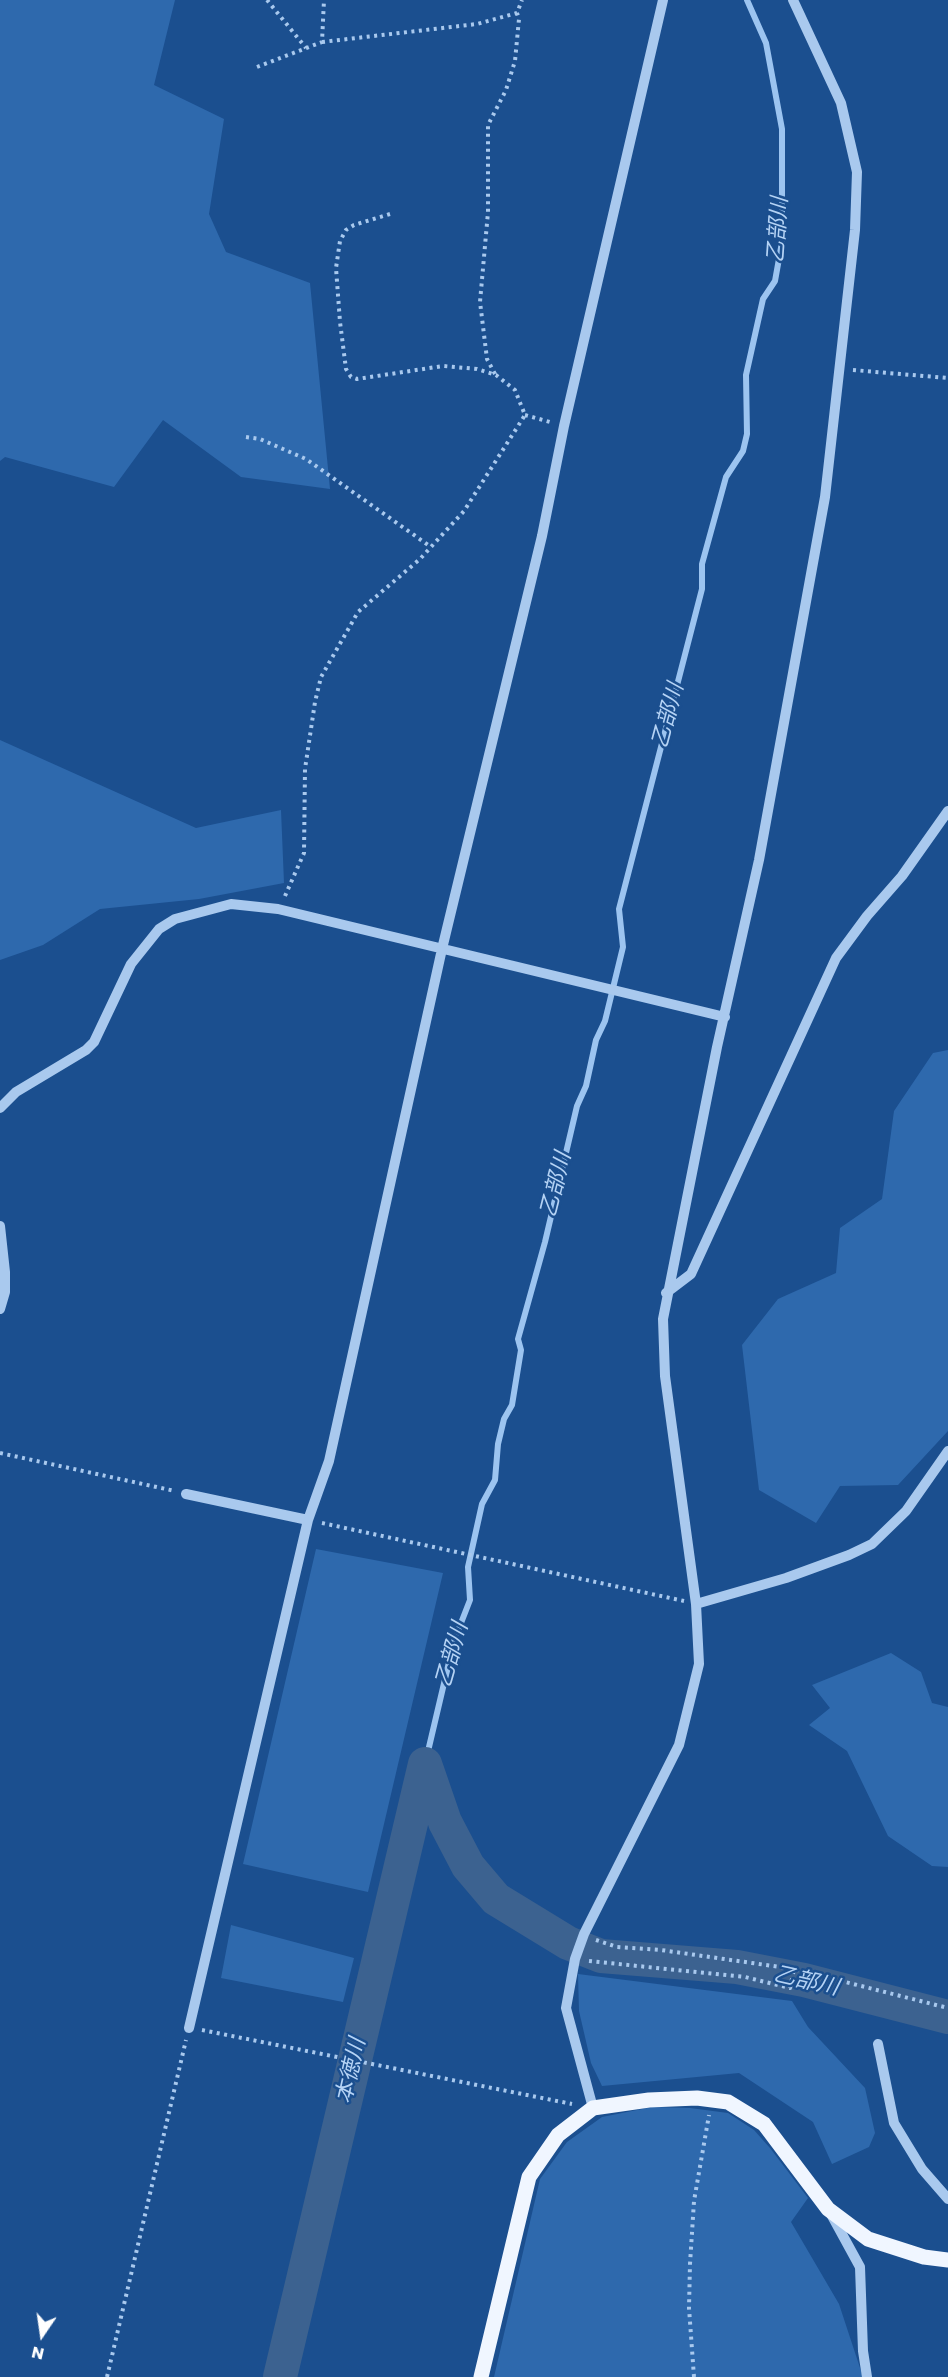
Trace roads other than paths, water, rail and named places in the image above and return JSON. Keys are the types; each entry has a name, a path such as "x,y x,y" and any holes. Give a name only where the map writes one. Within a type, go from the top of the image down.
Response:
{"main road":[{"path":"481,2377 529,2177 558,2134 593,2108 649,2100 697,2098 728,2102 764,2124 828,2209 868,2239 924,2257 948,2260"}],"street":[{"path":"189,2028 308,1520 329,1461 442,949 542,536 564,426 663,0"},
{"path":"593,2108 566,2008 574,1959 584,1934 679,1745 699,1664 696,1604 665,1376 663,1319 666,1293 759,860 825,497 855,230 857,172 842,103 793,0"},
{"path":"666,1293 691,1274 836,958 867,916 902,876 948,811"},
{"path":"0,1108 16,1092 86,1050 94,1042 131,964 159,929 175,918 231,904 278,909 725,1017"},
{"path":"0,1226 5,1292 0,1309"},
{"path":"696,1604 786,1578 872,1544 906,1511 948,1451"},
{"path":"186,1494 308,1520"},
{"path":"878,2044 894,2123 922,2169 948,2199"},
{"path":"828,2209 860,2267 863,2351 867,2377"}],"waterway":[{"name":"乙部川","path":"425,1764 454,1641 470,1600 468,1567 482,1504 495,1480 498,1444 504,1419 512,1405 521,1350 518,1339 545,1242 577,1106 586,1086 596,1040 605,1021 623,947 619,909 702,589 702,564 726,477 743,451 747,434 746,375 763,299 775,281 782,242 782,129 766,43 747,0"},
{"name":"乙部川","path":"425,1764 445,1822 468,1866 496,1899 568,1943 601,1956 737,1967 804,1980 948,2017"},
{"name":"本徳川","path":"280,2377 425,1764"}]}
